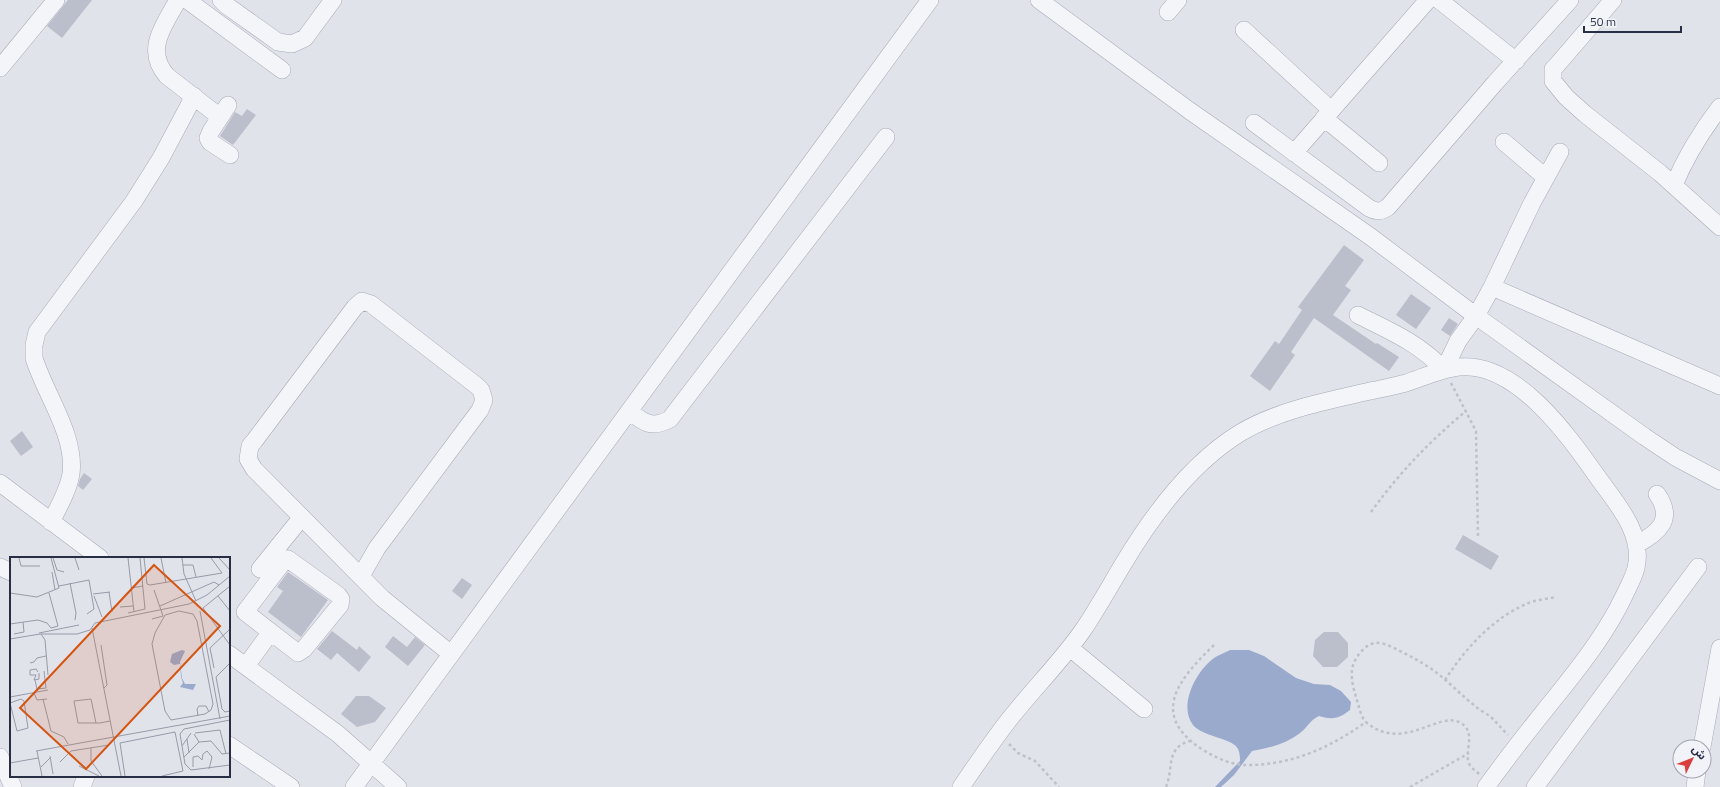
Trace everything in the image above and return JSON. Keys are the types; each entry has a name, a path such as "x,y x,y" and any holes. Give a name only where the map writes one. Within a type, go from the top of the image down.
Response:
{"street":[{"path":"0,68 56,0"},
{"path":"178,0 158,38 156,58 160,68 167,76 194,96 224,111 208,138 210,142 230,155"},
{"path":"187,0 282,70"},
{"path":"221,0 278,42 292,44 305,38 333,0"},
{"path":"354,787 930,0"},
{"path":"1039,0 1190,111 1371,237 1476,316 1645,437 1675,457 1720,481"},
{"path":"1294,153 1428,0"},
{"path":"1439,0 1516,61"},
{"path":"1254,123 1369,208 1375,211 1382,211 1388,207 1570,0"},
{"path":"1614,0 1553,70 1553,81 1585,114 1674,185 1720,227"},
{"path":"226,29 237,13"},
{"path":"1244,30 1379,163"},
{"path":"51,522 66,493 71,474 71,453 66,434 34,358 34,344 37,332 134,201 164,152 194,96"},
{"path":"1674,185 1686,158 1700,133 1720,107"},
{"path":"629,411 646,423 658,424 670,419 886,137"},
{"path":"1504,142 1545,177"},
{"path":"1444,370 1458,341 1476,316 1492,287 1545,177 1560,152"},
{"path":"1492,287 1720,386"},
{"path":"361,576 377,548 480,410 484,400 481,390 477,386 366,301 358,303 250,446 248,459 254,469 361,576 399,613 451,654"},
{"path":"1358,315 1417,345 1444,370"},
{"path":"961,787 1000,732 1070,648 1105,597 1146,528 1171,496 1203,462 1241,433 1283,413 1329,400 1405,383 1444,370 1463,366 1483,370 1504,378 1538,402 1570,437 1615,501 1630,525 1636,545 1637,566 1617,611 1590,652 1487,785"},
{"path":"0,483 99,557"},
{"path":"1636,545 1654,535 1662,525 1664,509 1662,501 1657,494"},
{"path":"260,569 302,517"},
{"path":"285,560 290,560 340,597 340,605 300,652 295,652 270,633 245,612 285,560"},
{"path":"0,567 10,572"},
{"path":"1535,787 1698,567"},
{"path":"246,666 270,633"},
{"path":"1070,648 1144,709"},
{"path":"1703,739 1720,648"},
{"path":"230,655 294,701 371,763 398,787"},
{"path":"230,746 291,787"},
{"path":"0,756 13,787"},
{"path":"82,787 86,777"}],"path":[{"path":"1444,370 1474,424 1477,439 1476,462 1478,536"},
{"path":"1371,512 1414,458 1439,433 1466,411"},
{"path":"1445,680 1472,644 1507,614 1527,604 1556,597"},
{"path":"1487,785 1470,765 1468,759 1470,736 1466,728 1459,722 1451,720 1408,733 1398,734 1382,730 1366,722 1361,715 1353,688 1352,673 1356,658 1370,645 1376,643 1396,649 1417,660 1445,680 1475,707 1490,717 1517,745"},
{"path":"1214,645 1190,669 1180,684 1173,702 1173,715 1177,725 1190,741 1218,759 1233,764 1250,765 1275,763 1299,757 1323,748 1345,737 1366,722"},
{"path":"1000,732 1018,753 1036,761 1059,787"},
{"path":"1166,787 1172,756 1175,750 1184,743 1190,741"},
{"path":"1410,787 1469,753"}],"water":[{"path":"1230,650 1249,650 1264,656 1296,678 1314,684 1330,685 1341,691 1351,702 1350,710 1342,715 1335,718 1319,716 1295,737 1271,747 1252,751 1234,775 1221,787 1215,787 1240,761 1238,749 1230,742 1204,732 1193,725 1187,708 1191,689 1201,671 1216,657"}],"building":[{"path":"68,0 92,0 62,38 47,26"},
{"path":"247,109 256,115 233,145 220,136 235,112 242,116"},
{"path":"1344,245 1364,260 1345,286 1351,290 1333,315 1376,344 1377,343 1399,357 1389,371 1314,318 1291,352 1295,355 1270,391 1250,376 1275,341 1279,344 1302,310 1298,307"},
{"path":"1411,294 1431,308 1416,329 1396,315"},
{"path":"1449,318 1458,324 1450,336 1441,330"},
{"path":"22,431 33,447 21,456 10,441"},
{"path":"84,473 92,479 83,490 78,486"},
{"path":"1463,535 1499,556 1491,570 1455,549"},
{"path":"288,572 328,600 301,637 268,612 283,591 277,587"},
{"path":"462,578 472,585 462,599 452,591"},
{"path":"332,631 357,650 359,646 371,657 359,672 337,653 331,660 317,649"},
{"path":"1324,632 1338,632 1348,643 1348,657 1337,667 1323,667 1313,656 1315,640"},
{"path":"393,636 407,647 415,637 425,645 408,666 385,647"},
{"path":"356,696 369,696 386,708 375,722 357,727 341,714"}]}
